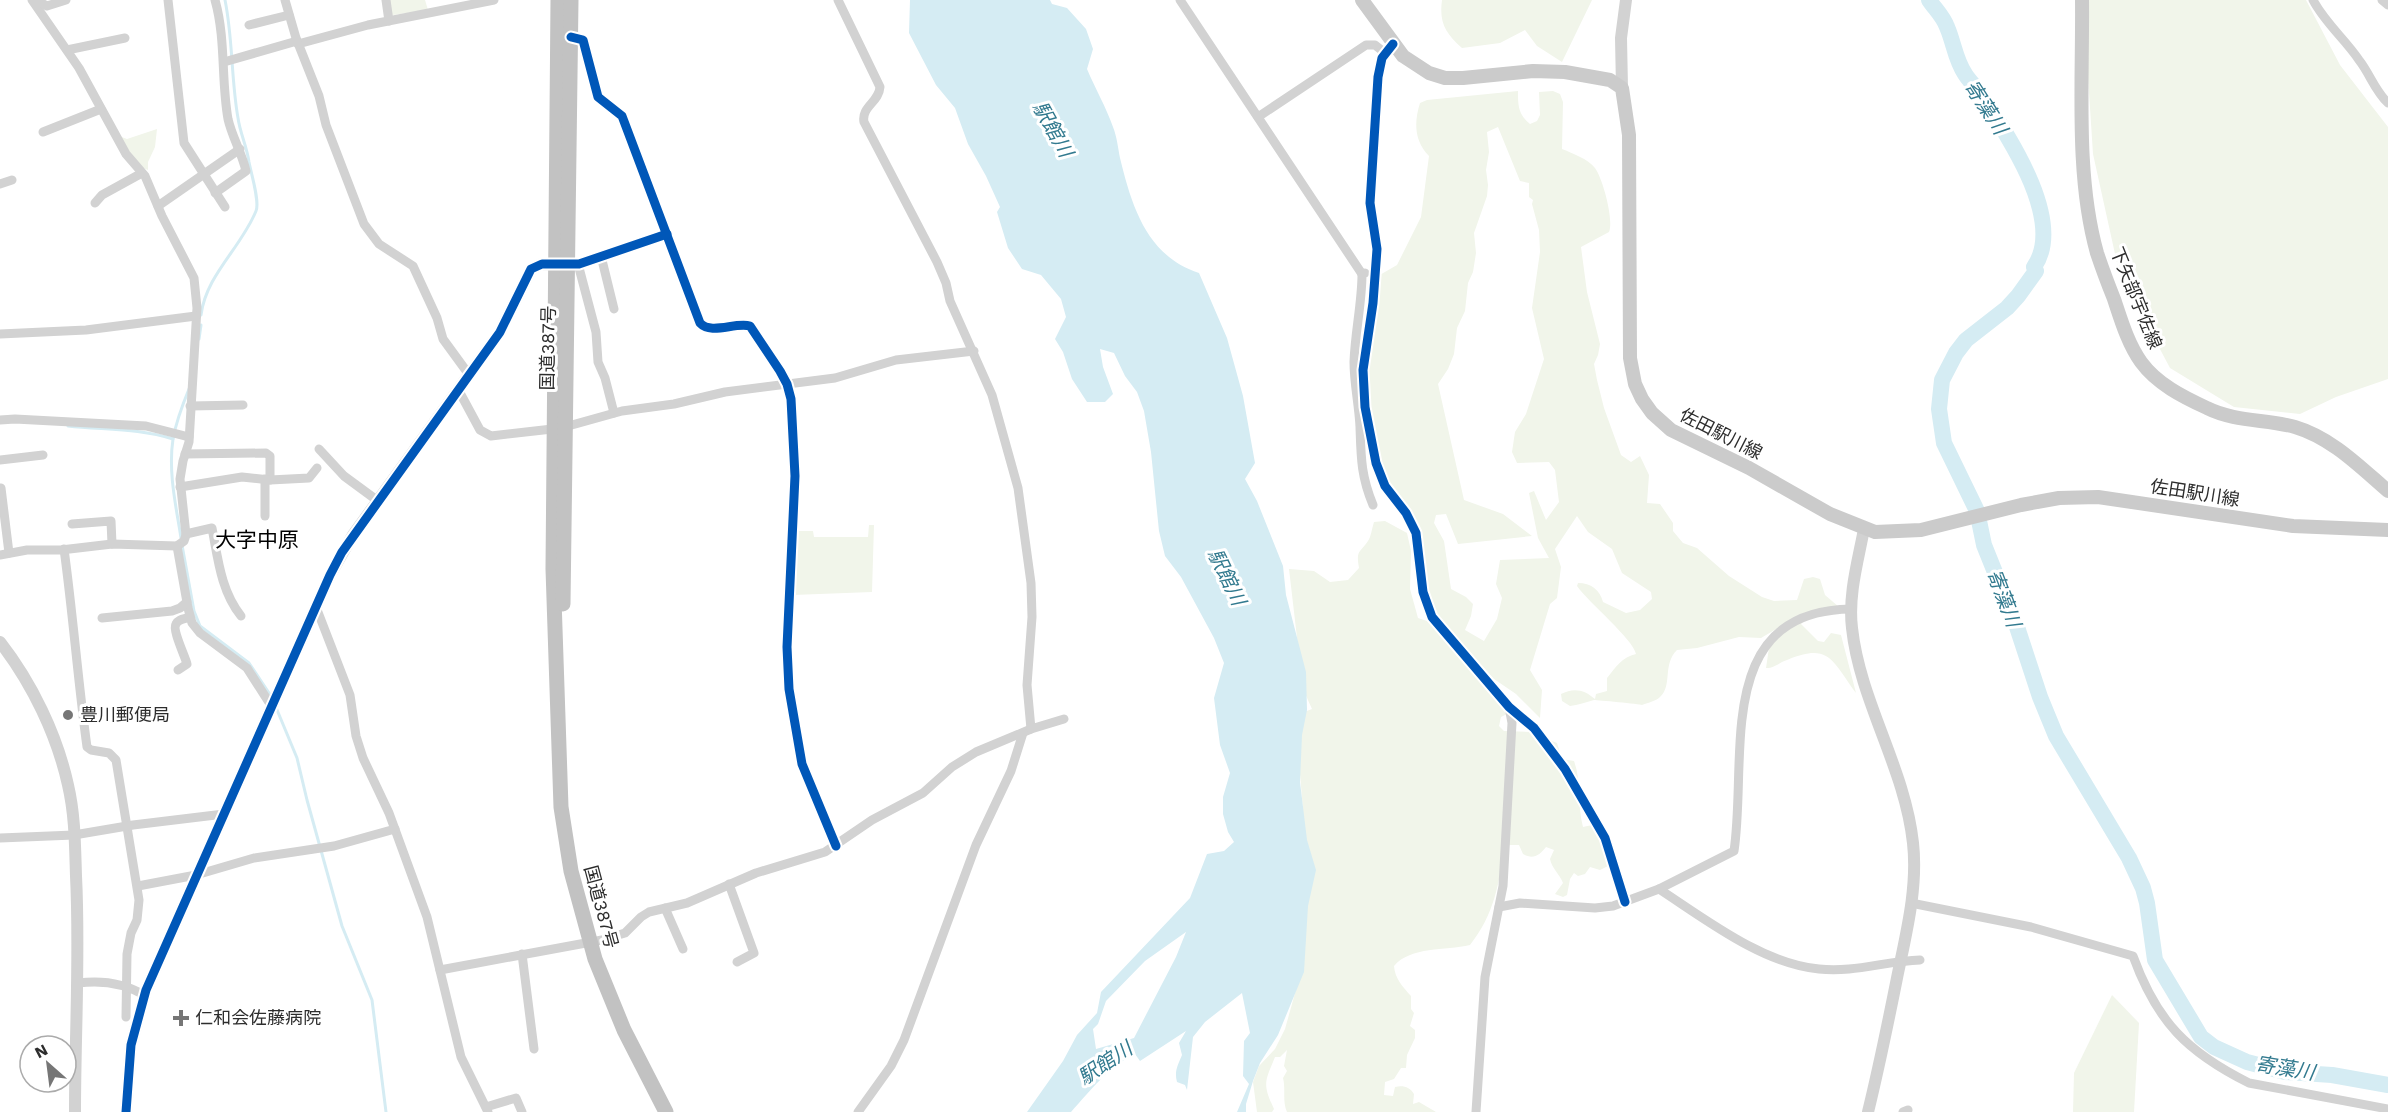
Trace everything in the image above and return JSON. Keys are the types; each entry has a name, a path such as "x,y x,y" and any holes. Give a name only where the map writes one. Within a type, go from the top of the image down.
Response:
{"highway":[{"name":"国道387号","path":"558,0 567,264"},
{"name":"国道387号","path":"571,0 567,264 553,569 558,778 562,820 571,871 590,942 614,1009 666,1112"}],"main road":[{"path":"1362,0 1389,48 1429,73 1445,78 1533,71 1565,72 1610,80 1622,88"},
{"name":"下矢部宇佐線","path":"2082,0 2085,182 2090,217 2097,253 2130,341 2140,361 2156,378 2177,393 2210,410 2240,419 2297,428 2326,441 2388,491"},
{"name":"佐田駅川線","path":"1622,88 1629,135 1630,358 1635,384 1642,399 1659,420 1679,435 1749,468 1830,514 1875,532 1922,530 2021,505 2059,498 2098,497 2293,526 2388,530"}],"street":[{"path":"33,0 47,6 66,0"},
{"path":"1,488 4,554 37,549 112,544 177,546 186,538 180,487 181,468 189,437 196,316 194,278 142,173 126,154 79,68 33,0"},
{"path":"168,0 183,138 186,148 225,207"},
{"path":"215,0 222,26 228,120 246,171 215,193"},
{"path":"285,0 326,125 367,229 379,244 412,265 437,318 444,343 470,376"},
{"path":"386,0 389,21"},
{"path":"224,62 297,42 494,0"},
{"path":"838,0 880,87 878,97 865,111 864,122 937,262 946,283 950,301 992,395 1013,466 1025,531 1032,598 1027,731 976,845 904,1040 891,1066 858,1112"},
{"path":"1180,0 1362,274 1355,344 1355,382 1360,424 1360,464 1365,486 1373,505"},
{"path":"1622,88 1621,38 1626,0"},
{"path":"2313,0 2320,14 2358,58 2380,95 2388,103"},
{"path":"2382,0 2388,5"},
{"path":"249,25 289,15"},
{"path":"571,37 579,37 583,40 598,97 622,116 702,326 709,328 743,324 750,326 787,384 791,399 795,476 787,636 789,689 802,764 836,846"},
{"path":"67,50 125,38"},
{"path":"1258,117 1366,45 1389,48 1380,65 1378,77 1370,203 1377,241 1363,370 1365,407 1376,463 1385,486 1406,513 1416,533 1423,592 1428,609 1448,637 1509,707 1525,718 1548,745 1595,818 1605,838 1625,902"},
{"path":"43,132 101,109"},
{"path":"158,206 240,149"},
{"path":"95,203 102,195 142,173"},
{"path":"0,184 12,180"},
{"path":"126,1112 131,1046 144,995 339,558 470,376 505,323 531,269 542,264 567,264 601,256 667,234"},
{"path":"601,256 614,309"},
{"path":"567,264 596,332 598,362 605,378 614,413"},
{"path":"1362,274 1375,273"},
{"path":"0,334 86,330 196,316"},
{"path":"459,391 480,430 489,436 561,428 614,413 674,404 725,392 835,378 896,360 974,351"},
{"path":"190,406 243,405"},
{"path":"0,420 15,418 146,426 189,437"},
{"path":"319,449 344,476 378,501"},
{"path":"185,454 266,453 270,456 265,516"},
{"path":"0,460 43,455"},
{"path":"180,487 242,477 309,478 316,468"},
{"path":"72,524 111,521 112,544"},
{"path":"186,534 212,528 228,598 241,616"},
{"path":"1864,529 1852,589 1851,609 1855,649 1861,674 1891,755 1909,817 1914,870 1901,960 1868,1112"},
{"path":"177,546 190,617 200,633 247,668 274,702"},
{"path":"64,549 87,747 89,750 110,753 114,757 138,886 139,912 128,948 126,1017"},
{"path":"102,618 172,611 187,602"},
{"path":"316,607 350,695 356,736 363,758 396,829 429,926 461,1057 487,1109 516,1098 522,1112"},
{"path":"1499,907 1520,903 1595,908 1625,902 1659,889 1734,851 1738,822 1740,740 1748,684 1762,650 1779,631 1797,621 1828,609 1851,609"},
{"path":"178,670 188,664 175,631 175,625 178,621 190,617"},
{"path":"0,642 30,689 55,742 69,787 74,835 78,983 75,1112"},
{"path":"1476,1112 1485,977 1503,886 1512,723 1509,707"},
{"path":"440,970 590,942 625,933 644,915 687,903 767,869 816,856 836,846 872,820 923,793 967,757 1027,731 1064,719"},
{"path":"0,838 74,835 224,814"},
{"path":"138,886 196,875 254,858 334,846 396,829"},
{"path":"729,884 754,953 737,962"},
{"path":"1659,889 1754,948 1795,964 1819,969 1844,969 1901,960 1920,960"},
{"path":"1911,903 2031,927 2133,956 2155,1004 2171,1029 2199,1053 2229,1073 2249,1083 2388,1109"},
{"path":"665,908 683,949"},
{"path":"522,954 534,1049"},
{"path":"78,983 101,982 126,986 144,995"}],"shaded area":[{"path":"388,0 425,0 428,10 393,15 390,14"},
{"path":"1442,0 1592,0 1562,62 1537,46 1525,30 1500,43 1462,48 1444,27 1441,15"},
{"path":"2083,0 2306,0 2340,65 2388,127 2388,379 2336,397 2300,414 2234,407 2170,368 2119,272 2093,154"},
{"path":"1518,91 1520,109 1523,117 1530,124 1537,121 1540,115 1539,92 1553,91 1560,94 1563,102 1562,149 1584,159 1595,168 1609,209 1609,232 1581,247 1587,292 1600,344 1594,364 1597,380 1604,408 1621,455 1631,462 1640,456 1649,475 1647,503 1660,504 1673,523 1673,531 1683,543 1697,548 1729,576 1762,597 1774,601 1797,600 1804,579 1813,577 1820,579 1825,595 1839,607 1810,614 1801,624 1818,641 1824,642 1831,633 1841,635 1856,693 1835,664 1821,654 1801,655 1766,668 1769,648 1788,622 1761,638 1739,637 1697,648 1677,650 1670,662 1664,692 1649,703 1642,705 1594,700 1570,706 1562,701 1561,694 1575,690 1587,693 1595,699 1596,694 1607,691 1607,678 1616,666 1627,657 1636,654 1627,639 1577,586 1578,583 1591,586 1600,594 1603,602 1626,613 1640,610 1652,599 1651,592 1622,573 1612,549 1588,532 1577,516 1555,549 1561,567 1557,598 1550,604 1530,670 1542,690 1540,718 1516,694 1494,679 1438,618 1429,599 1419,534 1391,491 1375,454 1365,363 1378,276 1397,265 1421,217 1429,156 1420,144 1416,124 1420,103 1427,100","holes":["1498,127 1520,181 1529,183 1529,197 1533,200 1539,230 1540,252 1532,308 1544,359 1526,414 1515,432 1512,452 1517,463 1549,462 1555,470 1559,502 1546,520 1534,491 1529,493 1538,538 1549,558 1500,560 1496,584 1502,598 1497,619 1484,641 1465,630 1473,604 1466,597 1451,589 1444,541 1434,523 1436,515 1446,514 1458,544 1532,536 1503,514 1464,500 1438,384 1454,354 1457,328 1465,311 1468,283 1473,272 1476,253 1474,233 1487,196 1486,170 1489,152 1487,132"]},
{"path":"157,129 155,147 148,162 148,170 140,167 119,136 127,139"},
{"path":"1385,521 1407,533 1411,551 1410,589 1418,618 1430,622 1508,707 1507,714 1501,717 1499,726 1504,731 1530,732 1557,743 1562,759 1574,761 1583,827 1593,825 1606,829 1612,848 1610,865 1600,870 1590,867 1585,874 1578,876 1574,873 1570,879 1567,895 1563,897 1555,894 1563,883 1550,859 1554,850 1546,847 1539,854 1530,857 1523,854 1519,845 1504,845 1490,910 1470,945 1419,952 1401,960 1394,966 1398,979 1411,996 1411,1009 1414,1013 1410,1026 1415,1030 1415,1038 1407,1055 1406,1068 1401,1068 1394,1079 1385,1082 1384,1095 1393,1096 1395,1087 1406,1087 1414,1094 1413,1104 1419,1102 1436,1112 1287,1112 1283,1078 1287,1071 1284,1066 1287,1050 1280,1057 1275,1057 1267,1078 1266,1088 1274,1109 1272,1112 1257,1112 1253,1082 1259,1066 1275,1049 1285,1029 1297,986 1300,831 1303,810 1299,762 1299,714 1312,709 1303,689 1289,569 1314,571 1330,582 1348,580 1359,568 1358,555 1369,539 1374,522"},
{"path":"869,525 874,525 872,592 793,595 795,531 813,531 814,537 868,537"},
{"path":"2112,995 2139,1023 2134,1112 2073,1112 2074,1073"}],"water":[{"name":"駅館川","path":"910,0 1050,0 1052,4 1067,8 1086,29 1093,49 1087,69 1114,131 1130,194 1144,228 1166,255 1199,273 1227,338 1243,396 1255,463 1245,479 1257,501 1283,566 1286,595 1306,672 1307,710 1302,735 1300,782 1307,840 1316,870 1308,906 1304,972 1278,1035 1260,1063 1246,1104 1246,1112 1237,1112 1249,1084 1243,1076 1244,1041 1250,1033 1242,993 1205,1022 1193,1037 1187,1090 1185,1085 1177,1082 1176,1075 1182,1055 1179,1043 1186,1031 1140,1061 1135,1054 1116,1065 1071,1112 1027,1112 1063,1061 1077,1035 1097,1013 1101,992 1190,898 1207,854 1224,851 1234,842 1228,832 1223,814 1223,797 1230,773 1220,745 1214,698 1224,663 1214,638 1181,577 1165,556 1159,531 1151,452 1144,411 1137,392 1125,376 1114,353 1100,349 1103,367 1113,394 1105,402 1087,402 1072,379 1063,352 1055,339 1066,317 1061,299 1041,275 1022,269 1008,248 997,212 1000,207 968,144 955,108 936,85 909,33","holes":["1186,932 1176,957 1134,1038 1096,1049 1093,1029 1098,1024 1106,1001 1145,961"]}],"waterway":[{"path":"201,315 210,287 250,224 257,207 255,187 238,118 225,0"},
{"name":"寄藻川","path":"1929,0 1945,23 1967,77 2006,133 2030,179 2043,226 2042,248 2034,267 2036,271 2007,308 1966,340 1956,353 1942,380 1939,409 1944,443 1977,511 1984,545 2017,627 2040,697 2056,736 2129,858 2143,888 2147,903 2155,960 2201,1037 2214,1047 2247,1062 2285,1072 2332,1075 2388,1085"},
{"path":"199,339 201,325"},
{"path":"181,538 171,464 176,426 189,389"},
{"path":"68,426 134,431 173,439"},
{"path":"182,545 194,611 200,626 249,663 271,696"},
{"path":"275,705 297,758 342,926 372,1000 386,1112"}],"cycle path":[{"path":"571,37 583,40 598,97 622,116 700,323 710,328 750,326 787,384 791,399 795,476 787,647 789,689 802,764 836,846"},
{"path":"1393,44 1382,58 1378,77 1370,203 1377,249 1373,303 1363,370 1365,407 1376,463 1385,486 1406,513 1416,533 1423,592 1432,617 1509,707 1534,728 1565,769 1605,838 1625,902"},
{"path":"126,1112 131,1045 146,990 342,552 500,332 531,269 542,264 579,264 667,234"}],"place":[{"name":"豊川郵便局","path":"68,715"},
{"name":"仁和会佐藤病院","path":"181,1018"}],"district":[{"name":"大字中原","path":"257,540"}]}
